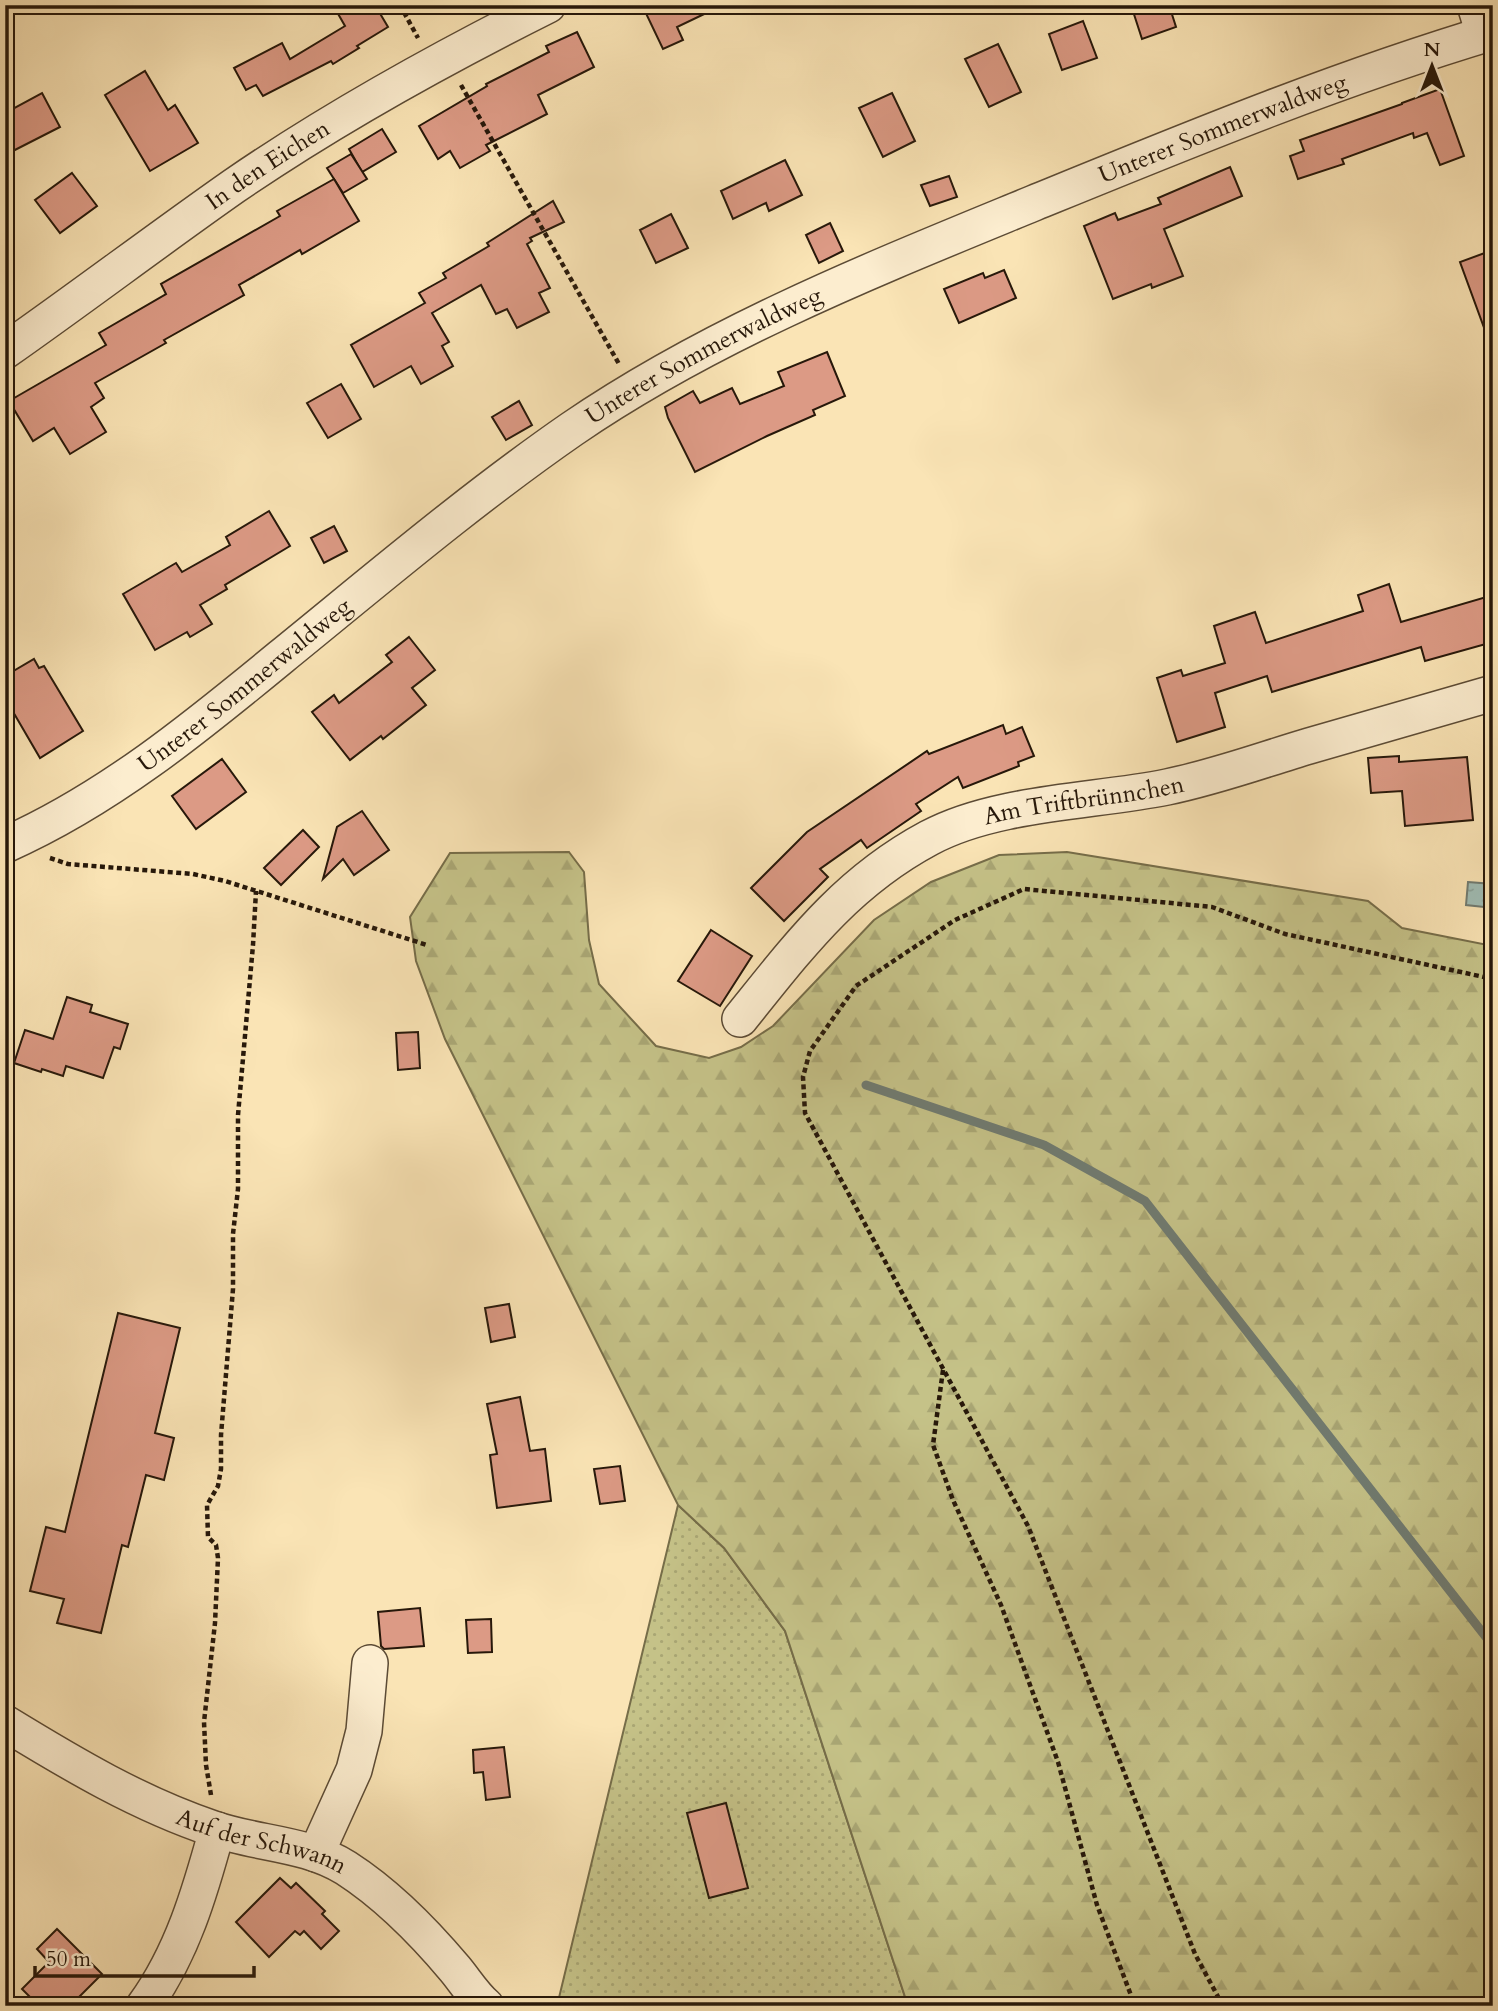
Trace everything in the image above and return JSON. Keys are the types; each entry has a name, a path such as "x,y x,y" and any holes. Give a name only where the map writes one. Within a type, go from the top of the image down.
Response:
{"street":[{"name":"In den Eichen","path":"5,351 236,185 445,57 548,5"},
{"name":"Unterer Sommerwaldweg","path":"10,843 83,803 143,765 206,718 459,511 575,428 634,389 696,354 892,261 1223,126 1484,24"},
{"name":"Am Triftbrünnchen","path":"740,1019 814,927 849,893 890,861 932,836 978,819 1167,787 1233,771 1493,693"},
{"path":"316,1854 354,1770 364,1731 370,1663"},
{"name":"Auf der Schwann","path":"5,1723 125,1793 166,1812 217,1830 282,1843 344,1866 394,1905 455,1970 482,2004"},
{"path":"144,2006 173,1958 193,1912 217,1830"}],"path":[{"path":"445,57 611,352"},
{"path":"10,843 68,864 193,874 256,891 428,946"},
{"path":"1223,2006 1195,1954 1028,1526 805,1113 803,1077 810,1051 856,986 955,920 1024,890 1212,908 1284,934 1493,979"},
{"path":"217,1830 206,1765 205,1733 218,1558 216,1545 208,1536 207,1505 218,1486 221,1469 221,1435 233,1289 233,1234 238,1189 238,1115 254,945 256,891"},
{"path":"943,1369 933,1445 953,1500 1016,1644 1058,1762 1097,1905 1135,2006"}],"green space":[{"path":"569,852 584,872 589,940 599,984 656,1046 709,1058 741,1047 773,1026 874,920 931,882 999,855 1067,852 1368,901 1402,928 1493,946 1493,2006 908,2006 785,1631 724,1548 678,1505 445,1039 416,961 410,917 450,853"},
{"path":"678,1505 724,1548 785,1631 908,2006 557,2006"}],"water":[{"path":"1468,882 1493,884 1493,908 1466,905"}],"building":[{"path":"333,5 375,5 388,27 333,64 331,61 263,96 256,85 246,90 234,68 282,43 290,59 345,26"},
{"path":"642,5 723,5 677,27 683,40 663,49"},
{"path":"1131,5 1169,5 1176,27 1142,39"},
{"path":"1083,21 1097,58 1062,70 1049,34"},
{"path":"577,32 594,67 538,95 547,114 486,145 490,151 460,168 450,151 438,159 419,126 487,86 486,84 549,52 546,46"},
{"path":"998,44 1021,92 989,107 965,59"},
{"path":"145,71 168,110 175,105 198,143 150,171 105,95"},
{"path":"1440,89 1464,156 1440,165 1427,133 1414,138 1413,133 1342,159 1344,164 1298,179 1290,156 1304,151 1300,140"},
{"path":"42,93 60,127 5,155 5,113"},
{"path":"892,93 915,141 883,157 859,108"},
{"path":"382,129 396,152 362,172 349,149"},
{"path":"351,154 367,179 343,193 327,168"},
{"path":"785,160 802,195 769,211 766,203 733,219 721,191"},
{"path":"1230,167 1242,196 1164,229 1183,276 1152,288 1151,284 1113,299 1084,226 1115,213 1118,220 1161,204 1158,198"},
{"path":"72,173 97,206 60,233 35,200"},
{"path":"949,176 957,197 930,206 921,185"},
{"path":"334,179 359,221 302,254 300,250 239,285 244,295 95,383 104,398 91,407 106,432 70,454 54,428 33,441 9,401 106,345 99,333 166,294 161,284 280,216 277,211"},
{"path":"553,201 564,222 530,238 532,241 527,244 550,288 539,293 549,312 517,328 507,309 496,314 481,285 432,313 449,342 442,346 453,366 421,384 411,366 374,387 351,345 425,303 419,293 446,278 443,273 489,246 487,243"},
{"path":"671,214 688,248 656,263 640,230"},
{"path":"830,223 843,251 819,263 806,235"},
{"path":"1493,250 1493,344 1490,344 1460,262"},
{"path":"1004,270 1016,298 959,323 944,289 983,273 985,278"},
{"path":"827,352 845,396 813,410 815,415 695,472 665,407 693,391 700,403 732,388 740,404 784,386 778,372"},
{"path":"341,384 361,419 328,438 307,403"},
{"path":"519,401 532,425 506,440 492,417"},
{"path":"269,511 290,546 225,585 227,589 200,605 212,624 190,637 187,632 155,650 123,594 176,563 182,572 230,545 226,537"},
{"path":"334,526 347,551 324,563 311,538"},
{"path":"1389,584 1401,622 1493,595 1493,642 1425,661 1421,647 1272,692 1267,676 1215,693 1225,727 1177,742 1157,678 1181,670 1183,676 1225,663 1214,626 1255,612 1266,643 1363,611 1358,595"},
{"path":"409,637 435,670 412,688 426,705 383,739 381,736 350,760 312,712 334,695 339,703 392,662 386,655"},
{"path":"34,659 39,668 44,666 83,731 40,758 5,698 5,676"},
{"path":"1003,725 1006,734 1022,727 1034,756 1018,762 1019,766 963,788 958,777 916,804 921,811 867,848 861,840 820,869 828,877 784,921 751,888 807,832 927,751 929,754"},
{"path":"1399,756 1399,762 1467,757 1473,820 1405,826 1402,791 1371,793 1368,758"},
{"path":"222,759 246,792 196,829 172,796"},
{"path":"362,811 389,850 354,875 343,859 323,879 337,827"},
{"path":"303,830 319,847 281,885 264,868"},
{"path":"711,930 752,956 720,1006 678,981"},
{"path":"67,997 92,1005 90,1012 128,1024 120,1049 114,1047 103,1078 66,1066 63,1076 14,1063 25,1030 53,1039"},
{"path":"418,1032 420,1068 398,1070 396,1033"},
{"path":"509,1304 515,1337 491,1342 485,1308"},
{"path":"118,1313 180,1328 155,1433 174,1438 164,1480 146,1475 128,1547 122,1545 101,1633 57,1623 64,1599 30,1591 46,1527 65,1532"},
{"path":"520,1397 530,1451 545,1449 551,1501 497,1508 490,1455 497,1454 487,1404"},
{"path":"620,1466 625,1501 600,1504 594,1469"},
{"path":"420,1608 424,1646 384,1649 381,1646 378,1612"},
{"path":"491,1619 492,1652 468,1653 466,1620"},
{"path":"504,1747 510,1797 486,1800 483,1772 474,1773 473,1750"},
{"path":"726,1803 748,1888 709,1898 687,1813"},
{"path":"280,1878 291,1888 296,1883 325,1911 322,1914 339,1931 321,1949 304,1931 300,1935 295,1931 269,1957 236,1922"},
{"path":"57,1929 102,1974 70,2006 39,2006 22,1989 49,1962 37,1949"}],"waterway":[{"path":"866,1085 1044,1145 1145,1201 1493,1646"}]}
